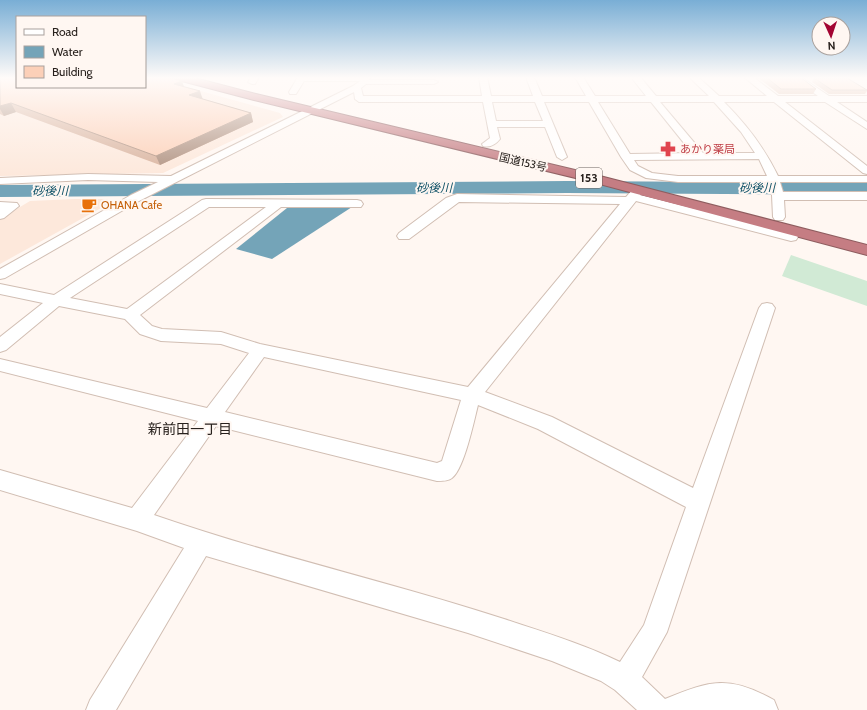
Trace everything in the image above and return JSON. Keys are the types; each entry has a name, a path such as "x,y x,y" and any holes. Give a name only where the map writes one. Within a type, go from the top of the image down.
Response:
{"highway":[{"name":"国道153号","path":"338,110 426,138 639,189 867,250"},
{"name":"国道153号","path":"346,110 487,144 639,189 779,217 867,240"}],"street":[{"path":"0,275 73,232 302,110"},
{"path":"487,144 495,139 489,110"},
{"path":"543,110 562,157"},
{"path":"599,110 634,168 639,189"},
{"path":"663,110 700,156"},
{"path":"726,110 744,129 762,156 773,180 778,196 779,217"},
{"path":"789,110 867,171"},
{"path":"844,110 867,126"},
{"path":"492,124 549,124"},
{"path":"626,156 762,156"},
{"path":"0,181 88,177 172,179"},
{"path":"404,236 450,201 458,198 639,189 692,180 867,179"},
{"path":"639,189 791,237"},
{"path":"0,365 437,472 444,472 452,461 472,395 639,189"},
{"path":"778,196 867,196"},
{"path":"130,315 279,203"},
{"path":"0,346 55,301 206,204 357,204"},
{"path":"0,206 13,206 0,215"},
{"path":"0,289 130,315 146,330 161,335 221,338 260,350 472,395 545,423 699,502"},
{"path":"625,680 654,632 767,308"},
{"path":"137,520 260,350"},
{"path":"0,480 137,520 201,543 468,620 552,648 596,664 625,680 656,710"},
{"path":"100,710 201,543"},
{"path":"673,710 708,697 734,696 755,704 764,710"}],"shaded area":[{"path":"0,110 270,110 280,113 283,117 163,173 0,176"},
{"path":"107,199 110,203 0,264 0,219 30,201"}],"green space":[{"path":"791,255 867,281 867,306 782,276"}],"water":[{"path":"352,207 272,259 236,249 287,208"}],"building":[{"path":"31,110 241,110 251,113 156,156"}],"waterway":[{"name":"砂後川","path":"0,191 567,187 867,189"}],"place":[{"name":"あかり薬局","path":"668,149"},
{"name":"OHANA Cafe","path":"89,205"}],"district":[{"name":"新前田一丁目","path":"190,429"}]}
